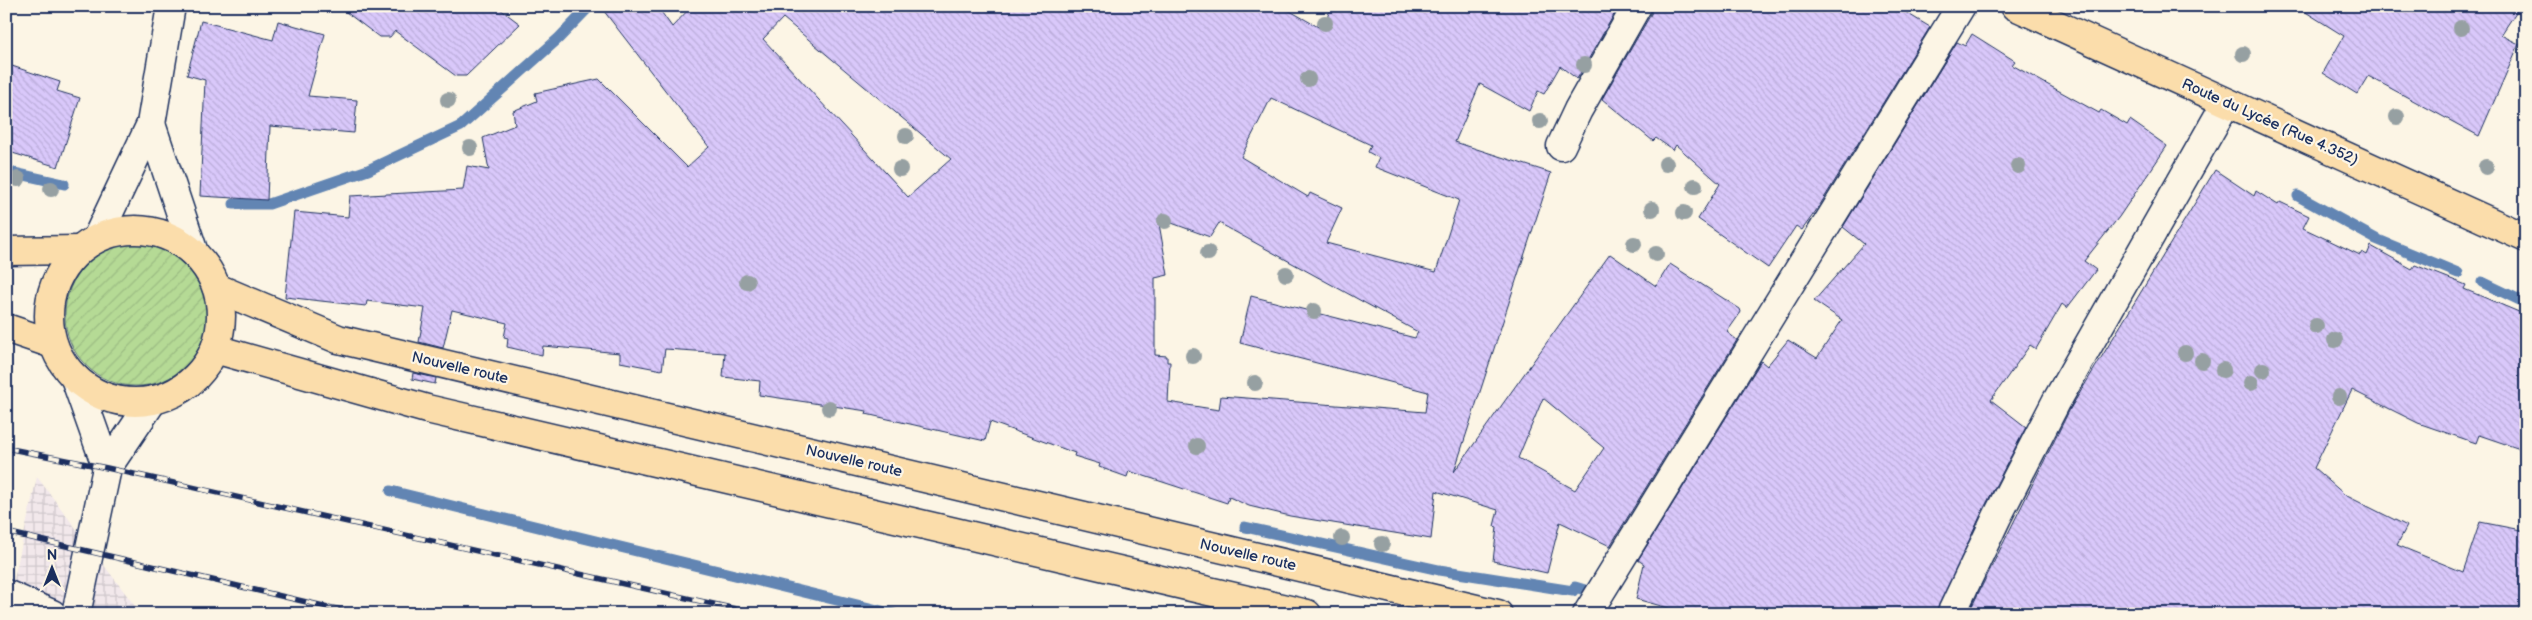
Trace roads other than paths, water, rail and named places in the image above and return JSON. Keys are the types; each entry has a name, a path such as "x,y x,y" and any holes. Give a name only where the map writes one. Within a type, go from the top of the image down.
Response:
{"main road":[{"name":"Route du Lycée (Rue 4.352)","path":"2015,6 2526,238"},
{"path":"6,251 88,244 124,231 138,230 158,233 177,241 194,253 207,270 217,288 221,315 215,349 204,367 190,382 172,393 153,400 132,402 112,399 92,391 62,363 53,344 48,324 49,303 55,283 65,265 88,244"},
{"name":"Nouvelle route","path":"217,288 338,339 1498,614"},
{"path":"6,328 53,344"},
{"path":"215,349 427,409 1307,614"}],"street":[{"path":"88,244 151,124 171,6"},
{"path":"1561,146 1578,110 1637,6"},
{"path":"1587,614 1961,6"},
{"path":"1951,614 1996,517 2056,402 2226,103"},
{"path":"151,124 194,253"},
{"path":"76,378 107,468"},
{"path":"76,614 107,468 153,400"},
{"path":"6,594 52,614"}],"waterway":[{"path":"234,204 269,204 368,170 461,126 559,38 590,6"},
{"path":"6,171 64,184"},
{"path":"2298,196 2376,239 2458,273"},
{"path":"2482,282 2526,303"},
{"path":"391,491 894,614"},
{"path":"1245,527 1439,570 1573,591 1575,587 1598,594"}],"railway":[{"path":"6,448 107,468 758,614"},
{"path":"6,532 358,614"}]}
